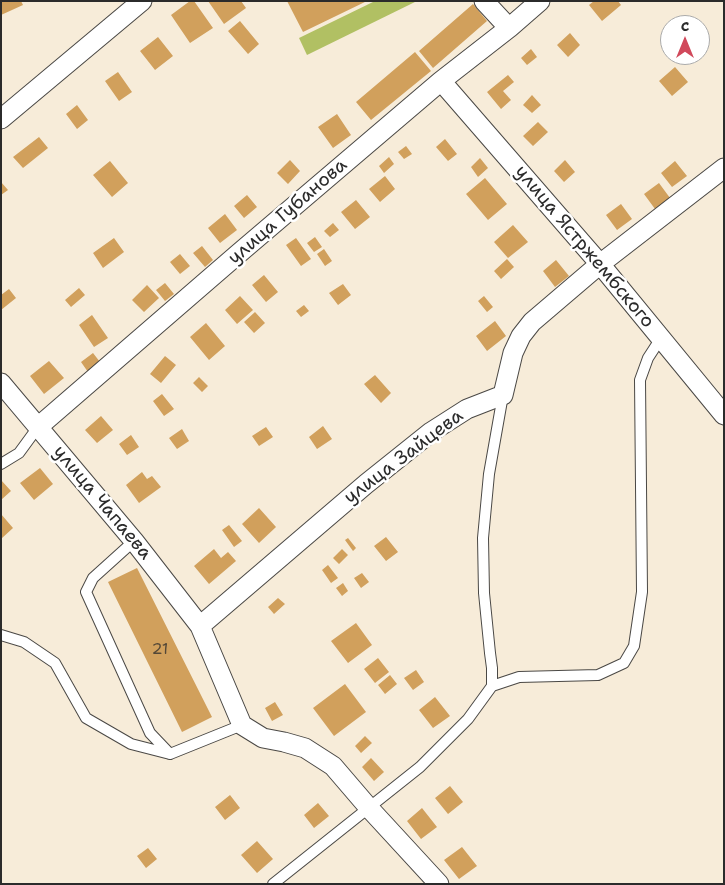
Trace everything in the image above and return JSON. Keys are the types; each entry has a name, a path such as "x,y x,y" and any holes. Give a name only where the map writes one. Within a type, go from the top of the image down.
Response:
{"street":[{"path":"1,119 142,1"},
{"path":"484,1 509,28"},
{"name":"улица Губанова","path":"38,427 441,81 509,28 540,1"},
{"name":"улица Ястржембского","path":"441,81 600,264 724,415"},
{"path":"503,396 513,353 521,336 532,322 600,264 724,168"},
{"name":"улица Чапаева","path":"1,383 134,541 200,626 242,725"},
{"name":"улица Зайцева","path":"200,626 366,484 431,432 467,409 503,396"},
{"path":"242,725 263,738 305,748 333,766 368,808 439,884"}],"lane":[{"path":"273,884 420,767 468,719 492,686 519,677 598,676 624,662 634,646 642,592 640,380 648,358 661,338"},
{"path":"492,686 492,668 484,593 483,538 489,474 503,396"},
{"path":"1,464 19,453 38,427"},
{"path":"134,541 93,578 86,592 150,733 170,754"},
{"path":"1,635 24,642 55,662 86,718 132,744 170,754 242,725"}],"green space":[{"path":"375,1 417,1 307,55 299,38"}],"building":[{"path":"1,1 21,1 23,5 1,15"},
{"path":"190,1 194,1 213,28 190,43 171,15"},
{"path":"208,1 241,1 246,8 224,24"},
{"path":"287,1 367,1 303,32"},
{"path":"594,1 618,1 621,5 602,21 589,5"},
{"path":"473,4 487,21 433,68 419,51"},
{"path":"240,21 259,44 248,54 228,31"},
{"path":"570,33 580,45 568,57 557,45"},
{"path":"158,37 173,56 155,70 140,51"},
{"path":"531,49 537,57 527,65 521,58"},
{"path":"415,52 431,71 371,120 356,102"},
{"path":"675,67 688,82 672,96 659,81"},
{"path":"118,72 132,92 119,101 105,81"},
{"path":"508,75 514,82 503,91 511,100 501,109 487,92"},
{"path":"532,95 541,105 532,113 523,105"},
{"path":"77,105 88,120 77,129 66,114"},
{"path":"337,114 351,135 333,148 318,127"},
{"path":"538,122 548,132 533,146 523,136"},
{"path":"39,137 48,148 23,168 13,157"},
{"path":"445,139 457,154 448,161 436,147"},
{"path":"406,146 412,154 404,159 398,152"},
{"path":"389,157 394,164 384,173 379,166"},
{"path":"480,158 488,168 478,177 471,167"},
{"path":"290,160 300,171 288,184 277,173"},
{"path":"565,160 575,172 564,182 554,171"},
{"path":"110,161 128,183 112,197 93,175"},
{"path":"675,161 687,176 672,187 661,173"},
{"path":"385,176 395,189 380,202 369,189"},
{"path":"485,178 507,204 488,220 466,194"},
{"path":"1,182 8,190 1,195"},
{"path":"659,183 670,198 655,209 644,194"},
{"path":"247,195 257,207 244,218 234,206"},
{"path":"356,200 370,217 355,229 341,212"},
{"path":"621,204 632,219 617,230 606,215"},
{"path":"225,214 237,230 220,243 208,228"},
{"path":"333,223 339,230 330,237 324,231"},
{"path":"513,225 528,242 508,258 494,242"},
{"path":"315,237 322,247 314,252 307,243"},
{"path":"114,238 124,252 103,268 93,253"},
{"path":"296,238 311,259 301,266 286,245"},
{"path":"202,246 213,260 205,267 193,253"},
{"path":"324,249 332,261 325,266 317,254"},
{"path":"180,254 190,266 180,274 170,262"},
{"path":"507,259 514,267 501,279 494,271"},
{"path":"556,260 569,276 555,287 543,271"},
{"path":"264,275 278,292 266,302 252,285"},
{"path":"165,283 174,294 165,301 156,290"},
{"path":"343,284 351,295 338,305 329,293"},
{"path":"147,285 159,298 144,312 132,300"},
{"path":"79,288 85,295 71,307 65,300"},
{"path":"9,289 16,298 1,310 1,295"},
{"path":"240,296 253,310 237,324 225,310"},
{"path":"484,296 493,307 487,312 478,301"},
{"path":"304,305 309,311 301,317 296,311"},
{"path":"255,312 265,323 254,333 244,322"},
{"path":"92,315 108,338 94,347 79,325"},
{"path":"495,321 506,336 487,351 476,336"},
{"path":"206,323 225,346 209,360 190,337"},
{"path":"93,353 100,362 88,372 81,362"},
{"path":"165,356 176,365 161,383 150,374"},
{"path":"49,361 64,378 44,394 30,376"},
{"path":"375,375 391,393 381,403 364,384"},
{"path":"199,377 208,386 202,392 193,383"},
{"path":"162,394 174,409 164,416 153,401"},
{"path":"101,416 113,430 97,443 85,430"},
{"path":"323,426 332,439 317,449 309,437"},
{"path":"266,427 273,437 259,446 252,436"},
{"path":"182,429 189,441 177,449 169,438"},
{"path":"131,435 139,447 127,455 119,444"},
{"path":"40,468 53,484 34,500 20,483"},
{"path":"142,472 147,479 152,476 161,487 139,503 126,485"},
{"path":"1,480 11,491 1,500"},
{"path":"259,508 276,527 259,543 242,524"},
{"path":"1,514 13,528 1,539"},
{"path":"229,525 242,541 234,547 222,530"},
{"path":"386,537 398,552 386,561 374,546"},
{"path":"348,538 356,548 353,551 345,540"},
{"path":"214,549 221,558 228,552 236,561 209,584 194,566"},
{"path":"342,549 348,555 339,564 333,558"},
{"path":"328,565 338,578 331,583 322,570"},
{"path":"137,568 212,717 182,732 108,582"},
{"path":"362,573 369,582 361,588 354,578"},
{"path":"343,583 348,591 342,596 336,588"},
{"path":"278,598 285,604 274,614 268,607"},
{"path":"356,623 372,645 348,663 331,641"},
{"path":"378,658 389,672 375,683 364,669"},
{"path":"416,670 424,682 413,690 404,678"},
{"path":"390,675 397,684 385,694 378,685"},
{"path":"345,684 366,712 334,736 313,708"},
{"path":"435,697 450,716 433,728 419,710"},
{"path":"275,702 283,715 272,721 265,708"},
{"path":"365,736 372,743 361,753 355,746"},
{"path":"371,758 384,772 374,781 362,767"},
{"path":"450,786 463,802 448,814 435,798"},
{"path":"230,795 240,808 225,820 215,807"},
{"path":"318,803 329,816 314,828 304,815"},
{"path":"422,808 437,827 421,839 407,821"},
{"path":"257,841 273,859 257,873 241,855"},
{"path":"462,847 477,866 459,879 444,860"},
{"path":"148,848 157,859 146,868 137,856"}]}
